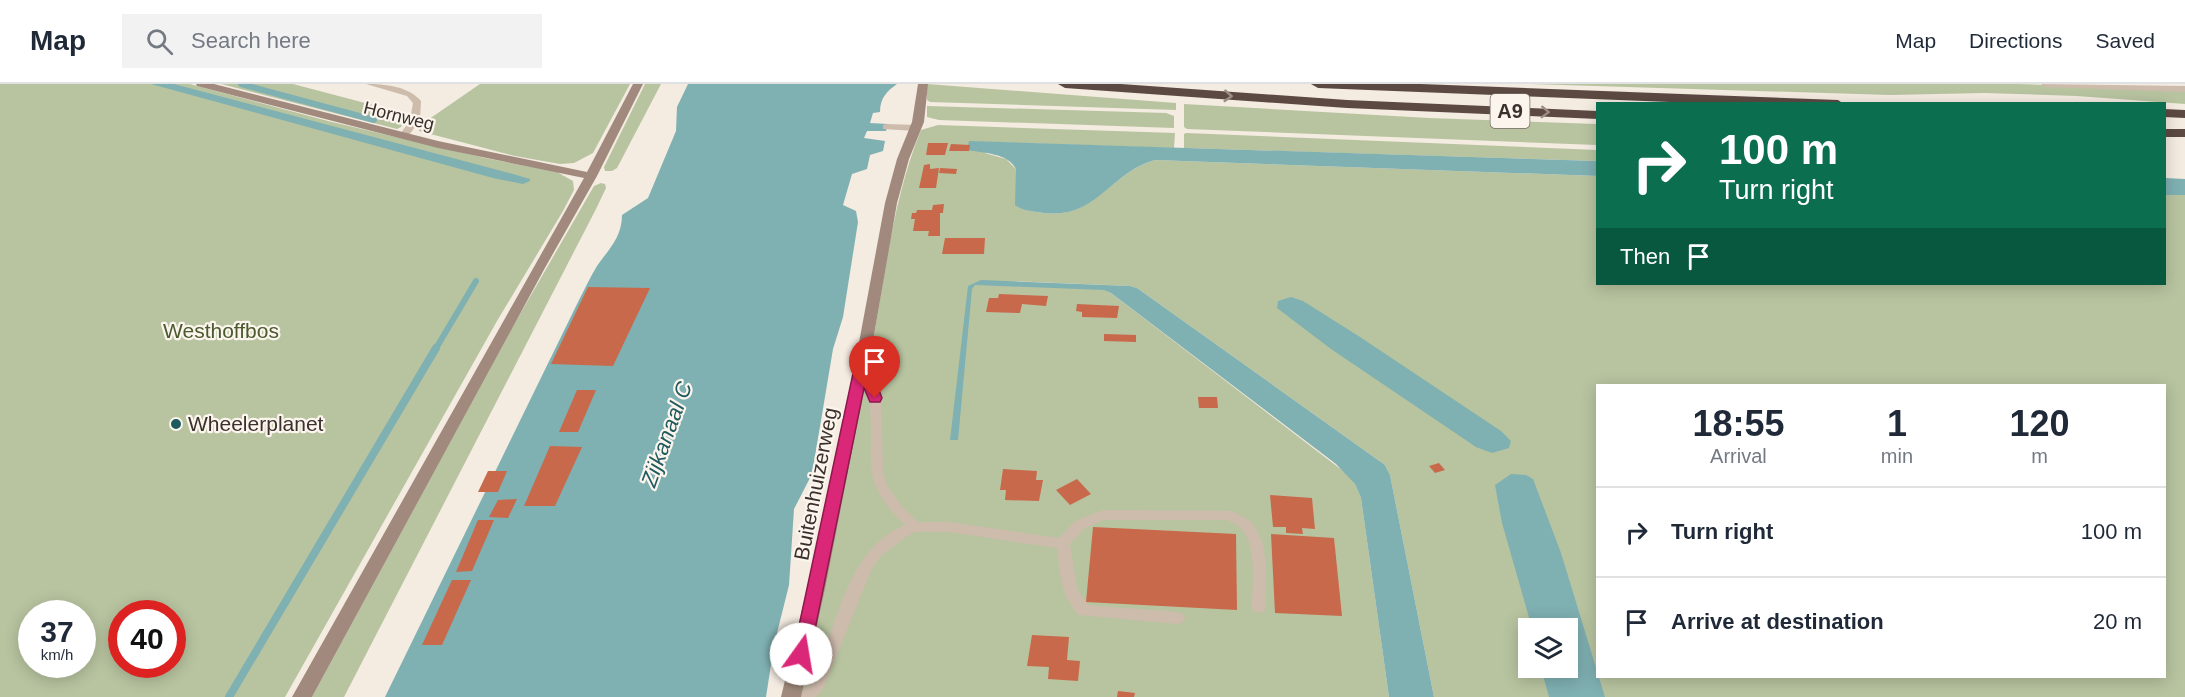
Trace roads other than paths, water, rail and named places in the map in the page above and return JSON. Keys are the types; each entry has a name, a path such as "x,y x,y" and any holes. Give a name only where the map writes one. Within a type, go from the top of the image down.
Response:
{"highway":[{"name":"A9","path":"1065,84 1264,99 1596,115"},
{"name":"A9","path":"1318,84 1781,102"},
{"path":"2166,113 2185,114"},
{"path":"2166,133 2185,133"}],"street":[{"name":"Hornweg","path":"201,84 404,136 591,176"},
{"path":"302,697 533,276 591,176 638,84"},
{"name":"Buitenhuizerweg","path":"791,697 816,589 862,364 891,202 903,159 916,128 923,84"},
{"path":"2046,84 2185,89"}],"lane":[{"path":"370,84 410,94 418,103 416,120 404,136"},
{"path":"886,127 916,128"},
{"path":"862,364 875,398 877,471 881,487 896,509 915,527"},
{"path":"1178,618 1084,611 1075,602 1069,582 1063,544 1074,528 1091,518 1103,515 1228,515 1247,526 1252,532 1260,564 1259,607"},
{"path":"807,697 819,682 856,584 867,564 890,540 915,527 949,527 1063,544"}],"water":[{"path":"151,84 174,84 513,174 530,179 530,181 523,184 493,178"},
{"name":"Zijkanaal C","path":"688,84 897,84 885,95 880,112 873,113 870,123 888,124 886,131 867,131 864,138 885,141 883,151 870,155 867,169 852,174 843,205 856,211 858,222 843,317 833,349 812,474 794,509 789,585 774,645 766,697 385,697 594,270 620,230 622,215 648,198 676,131 677,107"},
{"path":"969,141 1596,161 1596,176 1155,160 1125,175 1088,204 1058,213 1029,211 1015,205 1016,169 1012,164 995,155 967,150"},
{"path":"2166,178 2185,179 2185,195 2166,195"},
{"path":"981,280 1137,288 1385,465 1390,475 1434,697 1389,697 1361,498 1355,484 1336,464 1111,293 1104,290 975,285 972,289 958,440 950,440 968,286"},
{"path":"1291,297 1303,301 1360,337 1501,431 1511,441 1509,448 1492,453 1476,447 1331,349 1277,308 1278,301"},
{"path":"1511,474 1526,475 1533,479 1561,553 1596,668 1596,678 1599,678 1605,697 1549,697 1544,678 1578,678 1578,618 1529,618 1502,523 1495,485"}],"waterway":[{"path":"241,84 374,120"},
{"path":"435,350 476,281"},
{"path":"229,697 436,348"}],"place":[{"name":"Wheelerplanet","path":"176,424"}],"park label":[{"name":"Westhoffbos","path":"221,331"}]}
